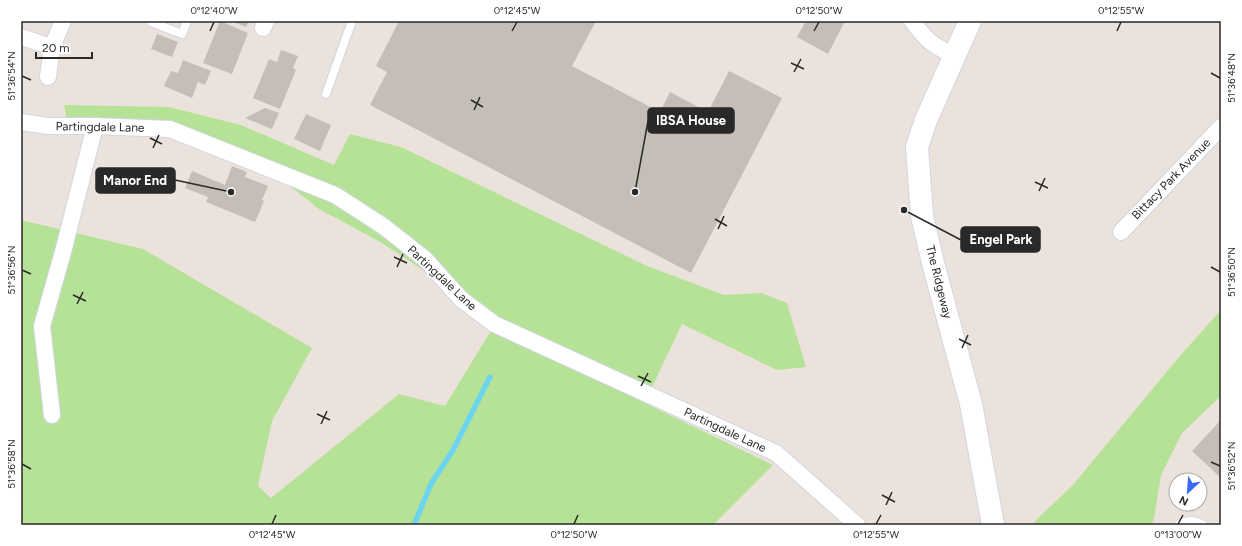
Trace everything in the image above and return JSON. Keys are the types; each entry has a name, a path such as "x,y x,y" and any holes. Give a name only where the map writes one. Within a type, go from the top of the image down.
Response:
{"main road":[{"name":"The Ridgeway","path":"970,21 926,120 917,147 922,208 933,263 971,404 993,525"}],"street":[{"path":"48,77 52,47 63,21"},
{"path":"912,21 923,36 935,47 955,56"},
{"path":"21,37 52,47"},
{"name":"Partingdale Lane","path":"21,122 48,126 170,129 335,195 383,226 425,259 461,299 494,324 776,453 857,525"},
{"path":"52,415 42,326 63,252 95,126"},
{"name":"Bittacy Park Avenue","path":"1121,232 1221,127"}],"lane":[{"path":"151,22 182,34 187,21"},
{"path":"326,94 352,21"},
{"path":"1178,525 1186,521 1194,521 1203,525"}],"green space":[{"path":"64,105 169,107 241,125 334,165 350,134 401,147 645,265 724,295 761,293 787,303 806,367 777,370 682,324 652,387 500,321 382,243 319,209 281,179 212,140 67,120"},
{"path":"21,220 143,249 312,348 272,421 258,486 271,498 399,394 445,406 492,329 773,465 713,525 21,525"},
{"path":"1221,310 1221,396 1182,433 1161,475 1154,519 1151,525 1033,525 1037,519 1073,485 1179,357"}],"building":[{"path":"220,21 248,33 232,74 203,63"},
{"path":"231,21 249,21 246,27"},
{"path":"399,21 596,21 572,66 660,112 670,92 708,112 729,71 782,98 691,273 370,105 387,72 376,66"},
{"path":"806,21 845,21 828,54 797,37"},
{"path":"157,34 178,42 172,57 151,49"},
{"path":"281,50 298,56 293,68 296,70 280,109 253,98 269,59 277,62"},
{"path":"183,60 211,71 205,85 198,82 192,98 164,86 171,71 178,73"},
{"path":"265,108 279,113 272,129 245,118"},
{"path":"306,114 331,125 320,151 294,139"},
{"path":"232,166 247,172 245,177 268,186 262,200 264,201 255,222 206,202 208,197 185,188 192,171 225,185"},
{"path":"1221,420 1221,478 1192,451"}],"waterway":[{"path":"414,525 431,484 453,450 490,377"}],"place":[{"name":"Manor End","path":"231,192"},
{"name":"IBSA House","path":"635,192"},
{"name":"Engel Park","path":"904,210"}]}
